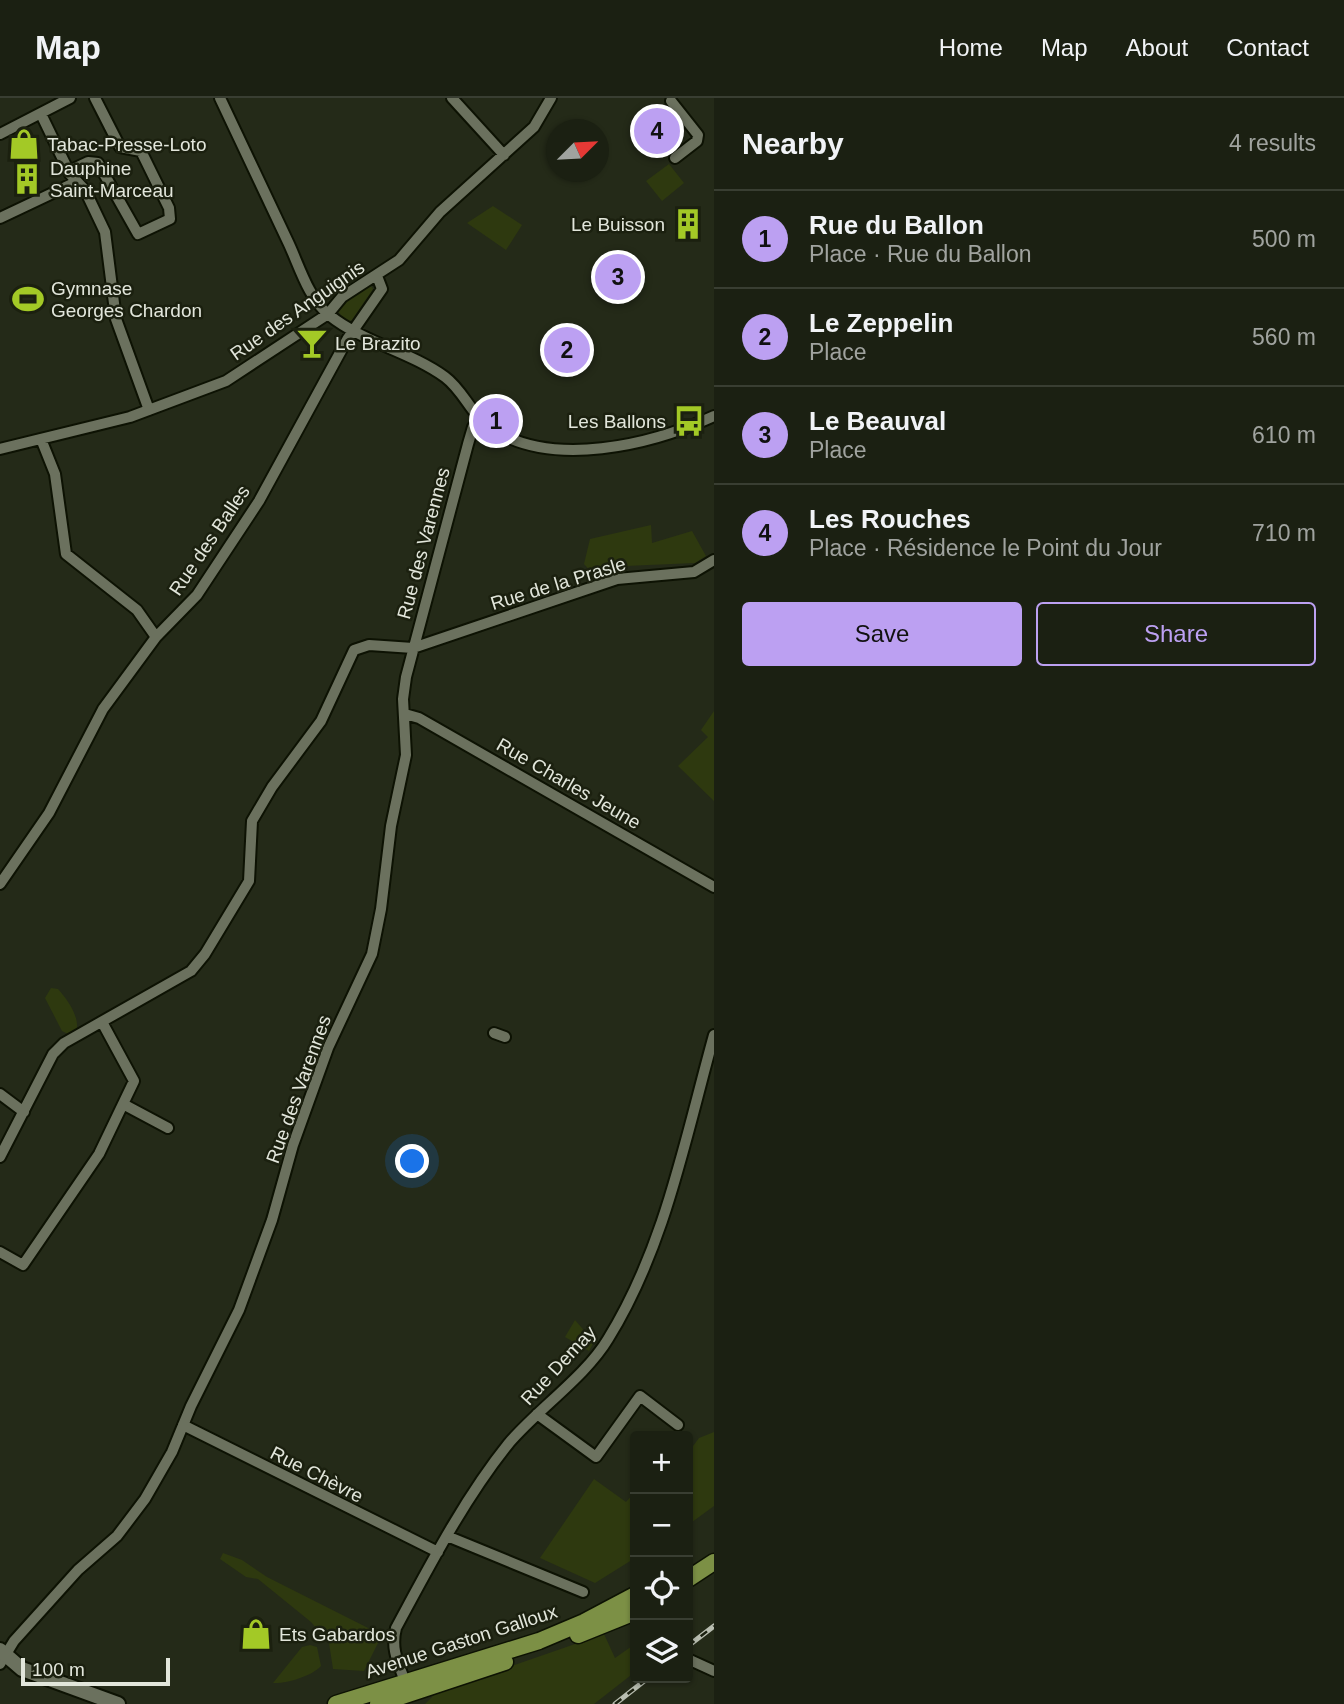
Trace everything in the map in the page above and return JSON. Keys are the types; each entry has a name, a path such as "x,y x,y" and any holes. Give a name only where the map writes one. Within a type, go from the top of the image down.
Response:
{"main road":[{"path":"693,1564 714,1552"},
{"path":"693,1576 714,1562"},
{"path":"693,1584 714,1574"},
{"name":"Avenue Gaston Galloux","path":"378,1704 408,1687 539,1641 630,1597"},
{"path":"570,1638 630,1608"},
{"path":"570,1638 630,1614"},
{"name":"Avenue Gaston Galloux","path":"336,1704 408,1687 570,1638"}],"street":[{"path":"0,134 70,98"},
{"path":"69,172 88,162 99,163 138,234 170,219 169,208 141,151 120,147 95,98"},
{"path":"220,98 314,297 328,314 352,332 432,368 459,390 480,419 514,441 562,450 622,445 672,435 714,416"},
{"path":"452,98 504,155"},
{"name":"Rue des Anguignis","path":"0,449 149,410 226,381 328,314 342,297 377,276 406,253 424,228 534,127 551,98"},
{"path":"671,101 698,135 697,141 676,158"},
{"path":"41,114 69,172 85,190 105,232 116,319 149,410"},
{"path":"0,218 76,182"},
{"name":"Rue des Balles","path":"0,884 49,813 103,709 156,637 197,594 252,513 352,332 382,289 377,276"},
{"name":"Rue des Varennes","path":"2,1657 133,1516 172,1452 239,1310 272,1220 293,1145 328,1048 372,954 391,825 406,755 406,677 468,444 473,427 480,419"},
{"path":"41,439 55,474 66,554 137,610 156,637"},
{"name":"Rue de la Prasle","path":"413,648 617,579 694,572 714,560"},
{"path":"0,1157 53,1054 64,1043 191,971 205,954 249,881 252,821 272,787 321,721 354,650 369,645 413,648"},
{"name":"Rue Charles Jeune","path":"405,714 419,718 714,887"},
{"path":"0,1252 23,1265 99,1154 134,1081 102,1022"},
{"name":"Rue Demay","path":"408,1687 398,1665 393,1641 396,1628 447,1536 509,1444 606,1343 630,1300 681,1164 710,1064 714,1035"},
{"path":"0,1094 24,1112"},
{"path":"123,1104 168,1128"},
{"path":"537,1414 596,1457 640,1396 678,1425"},
{"name":"Rue Chèvre","path":"183,1425 333,1503 438,1552"},
{"path":"447,1536 583,1592"},
{"path":"2,1657 22,1669 118,1704"},
{"path":"693,1661 714,1671"}],"green space":[{"path":"669,164 684,183 662,201 646,181"},
{"path":"493,206 522,225 506,250 467,223"},
{"path":"370,285 373,289 352,320 346,322 335,307"},
{"path":"651,525 652,543 692,531 706,556 695,563 625,566 594,575 584,564 590,539"},
{"path":"714,711 714,801 678,766 708,737 701,730"},
{"path":"51,988 58,989 72,1009 77,1021 76,1032 68,1034 62,1031 45,998"},
{"path":"575,1320 594,1342 589,1351 565,1337"},
{"path":"714,1432 714,1506 693,1521 693,1446 699,1438"},
{"path":"594,1479 626,1502 630,1498 630,1561 595,1583 540,1558"},
{"path":"223,1553 242,1560 267,1577 382,1635 364,1671 333,1669 329,1643 311,1622 258,1579 246,1577 220,1559"},
{"path":"604,1634 615,1658 630,1648 630,1676 594,1704 425,1704 437,1692"},
{"path":"302,1647 317,1647 321,1666 298,1679 273,1683"}],"railway":[{"path":"693,1642 714,1626"},
{"path":"615,1704 642,1683"}],"place":[{"name":"Les Rouches","path":"657,131"},
{"name":"Tabac-Presse-Loto","path":"24,144"},
{"name":"Dauphine Saint-Marceau","path":"27,179"},
{"name":"Le Buisson","path":"688,224"},
{"name":"Le Beauval","path":"618,277"},
{"name":"Gymnase Georges Chardon","path":"28,299"},
{"name":"Le Brazito","path":"312,343"},
{"name":"Le Zeppelin","path":"567,350"},
{"name":"Rue du Ballon","path":"496,421"},
{"name":"Les Ballons","path":"689,421"},
{"name":"Ets Gabardos","path":"256,1634"}]}
